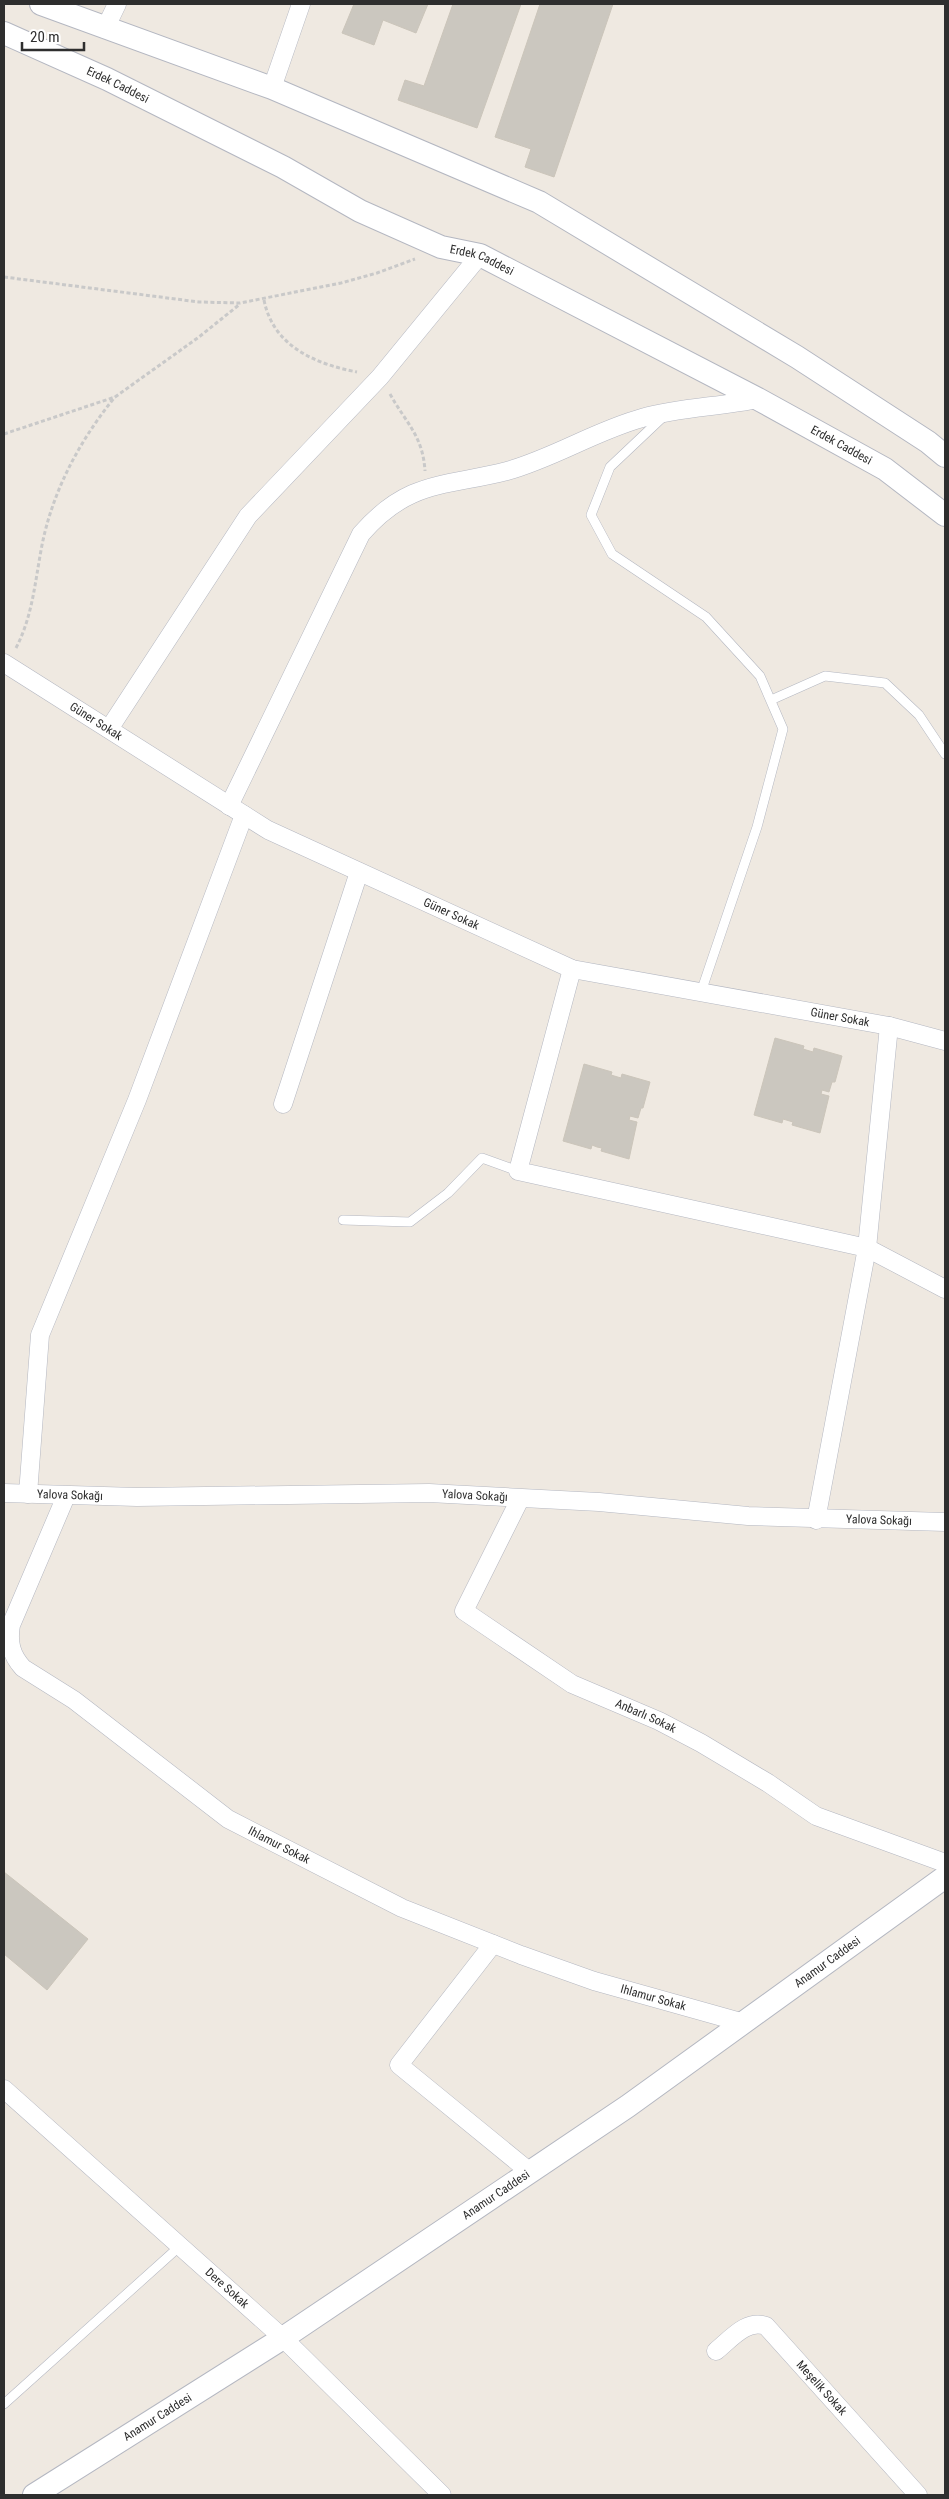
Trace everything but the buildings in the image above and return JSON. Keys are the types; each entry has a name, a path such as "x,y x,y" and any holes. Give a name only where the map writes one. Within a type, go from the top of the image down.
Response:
{"street":[{"path":"41,4 105,29 272,88 539,202 797,357 928,442 945,456"},
{"path":"105,29 117,4"},
{"path":"272,88 302,4"},
{"name":"Erdek Caddesi","path":"4,32 107,79 283,167 360,211 441,247 480,254 758,399 885,469 945,515"},
{"path":"109,728 248,516 380,377 480,254"},
{"path":"229,806 361,534 385,509 423,488 507,471 541,459 619,425 669,412 724,406 758,399"},
{"name":"Güner Sokak","path":"5,664 268,830 572,969 889,1026 945,1041"},
{"path":"28,1494 40,1335 137,1100 244,815"},
{"path":"283,1104 359,872"},
{"path":"572,969 518,1171 867,1248 945,1289"},
{"path":"816,1520 867,1248 889,1026"},
{"name":"Yalova Sokağı","path":"4,1492 66,1496 283,1497 429,1493 599,1502 683,1511 816,1520 945,1522"},
{"name":"Ihlamur Sokak","path":"66,1496 11,1625 10,1644 17,1661 23,1668 74,1700 228,1819 402,1908 493,1944 604,1983 744,2022"},
{"name":"Anbarlı Sokak","path":"520,1499 464,1611 572,1684 651,1717 701,1743 752,1773 816,1816 945,1863"},
{"name":"Anamur Caddesi","path":"34,2495 283,2338 628,2106 945,1877"},
{"path":"493,1944 399,2065 530,2172"},
{"name":"Dere Sokak","path":"4,2089 283,2338 442,2495"},
{"name":"Meşelik Sokak","path":"716,2351 745,2327 759,2324 766,2326 918,2495"}],"lane":[{"path":"669,412 610,467 591,516 612,554 706,617 760,676 783,729 757,827 701,992"},
{"path":"771,700 825,676 885,683 920,715 945,754"},
{"path":"343,1220 410,1222 448,1193 482,1158 518,1171"},
{"path":"4,2404 180,2246"}],"path":[{"path":"4,277 199,302 240,303 264,300 377,273 441,247"},
{"path":"264,300 266,311 276,331 292,347 329,365 380,377 418,437 424,460 423,488"},
{"path":"4,434 115,396 199,337 240,303"},
{"path":"5,664 26,628 32,608 42,545 57,495 87,434 115,396"}]}
